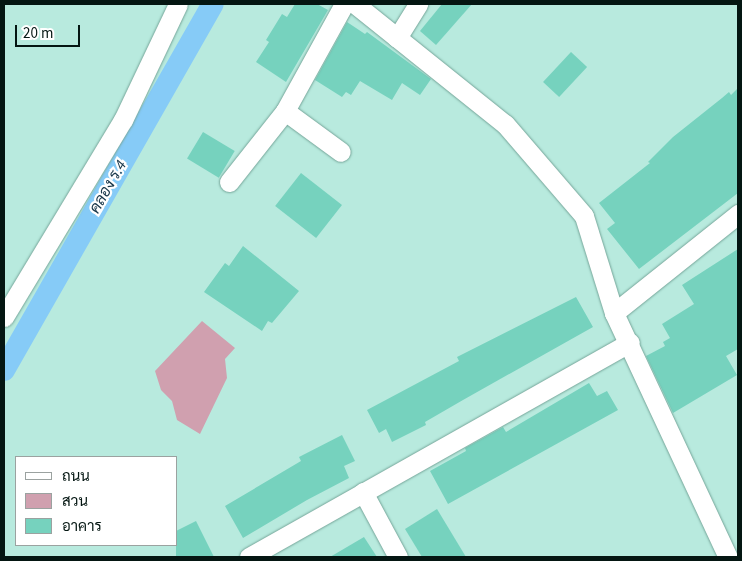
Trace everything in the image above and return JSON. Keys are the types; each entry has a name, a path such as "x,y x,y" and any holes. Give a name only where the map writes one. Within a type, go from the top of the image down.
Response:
{"street":[{"path":"4,316 123,120 178,4"},
{"path":"229,182 285,111 344,4"},
{"path":"355,4 505,124 584,216 614,313 630,342 673,442 728,557"},
{"path":"398,38 418,4"},
{"path":"285,111 341,152"},
{"path":"614,313 738,214"},
{"path":"252,557 363,492 630,342"},
{"path":"363,492 398,557"}],"green space":[{"path":"202,321 235,348 225,359 227,378 200,434 177,420 172,401 161,390 155,371"}],"building":[{"path":"295,4 317,4 328,10 286,82 256,62 269,42 266,40 282,14 287,17"},
{"path":"442,4 472,4 436,45 420,31"},
{"path":"347,22 365,34 367,32 431,79 420,95 402,83 392,100 360,81 351,95 346,92 342,97 315,80"},
{"path":"571,52 587,67 559,97 543,82"},
{"path":"738,88 738,193 639,269 607,229 615,223 599,203 650,163 648,162 673,137 729,92 731,95"},
{"path":"203,132 235,151 219,178 187,159"},
{"path":"301,173 342,205 316,238 275,206"},
{"path":"243,246 299,291 272,323 268,321 262,331 204,292 225,263 229,266"},
{"path":"738,249 738,349 726,356 737,375 673,413 646,356 665,346 663,342 670,338 662,324 694,304 682,285"},
{"path":"576,297 593,327 425,422 426,425 392,442 386,429 379,433 367,410 459,361 457,357"},
{"path":"589,383 597,396 607,391 618,410 448,504 430,471 466,451 465,448 503,427 506,432"},
{"path":"342,435 355,461 344,466 349,478 307,500 243,538 225,506 301,461 299,457"},
{"path":"437,509 466,557 422,557 405,529"},
{"path":"196,521 214,557 176,557 178,530"},
{"path":"364,537 377,557 330,557"}],"waterway":[{"name":"คลอง ร.4","path":"4,370 213,4"}]}
